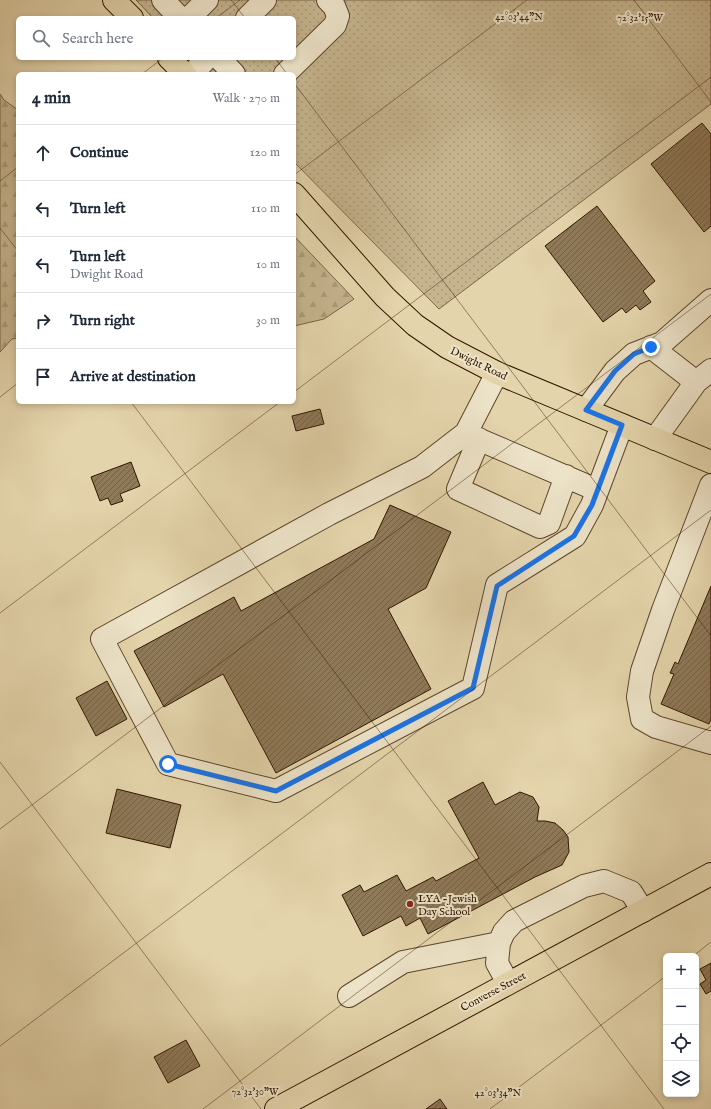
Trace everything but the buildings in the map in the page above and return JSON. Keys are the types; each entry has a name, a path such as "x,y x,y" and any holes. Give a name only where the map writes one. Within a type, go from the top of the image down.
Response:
{"main road":[{"path":"115,0 130,16"},
{"path":"171,60 182,72"},
{"name":"Dwight Road","path":"296,196 385,297 406,317 447,347 497,373 711,462"},
{"name":"Converse Street","path":"276,1109 711,874"}],"lane":[{"path":"163,0 178,16"},
{"path":"191,16 207,0"},
{"path":"249,16 265,0"},
{"path":"288,72 335,25 338,16 334,6 328,0"},
{"path":"194,72 205,60"},
{"path":"221,60 232,72"},
{"path":"586,410 615,371 634,354 662,343 711,300"},
{"path":"651,347 704,376 655,439"},
{"path":"497,373 473,436 458,489 540,527 549,523 566,476"},
{"path":"473,436 422,467 329,514 102,639 168,764 276,791 473,688 497,586 574,536 592,505 622,425"},
{"path":"473,436 598,490"},
{"path":"711,485 644,664 638,697 642,719 656,727 711,743"},
{"path":"508,983 498,963 499,943 504,932 514,921 584,886 604,881 631,892 643,911"},
{"path":"349,996 403,962 499,943"}],"green space":[{"path":"136,0 711,0 711,104 439,309 296,164 296,72 206,72 194,60 296,60 296,16 151,16"},
{"path":"0,94 4,100 16,109 16,338 12,339 0,352"},
{"path":"296,238 354,299 324,319 296,326"}],"place":[{"name":"LYA -Jewish Day School","path":"410,904"}],"route":[{"path":"168,764 276,791 473,688 497,586 574,536 592,505 622,425 586,410 615,371 634,354 651,347"}]}
